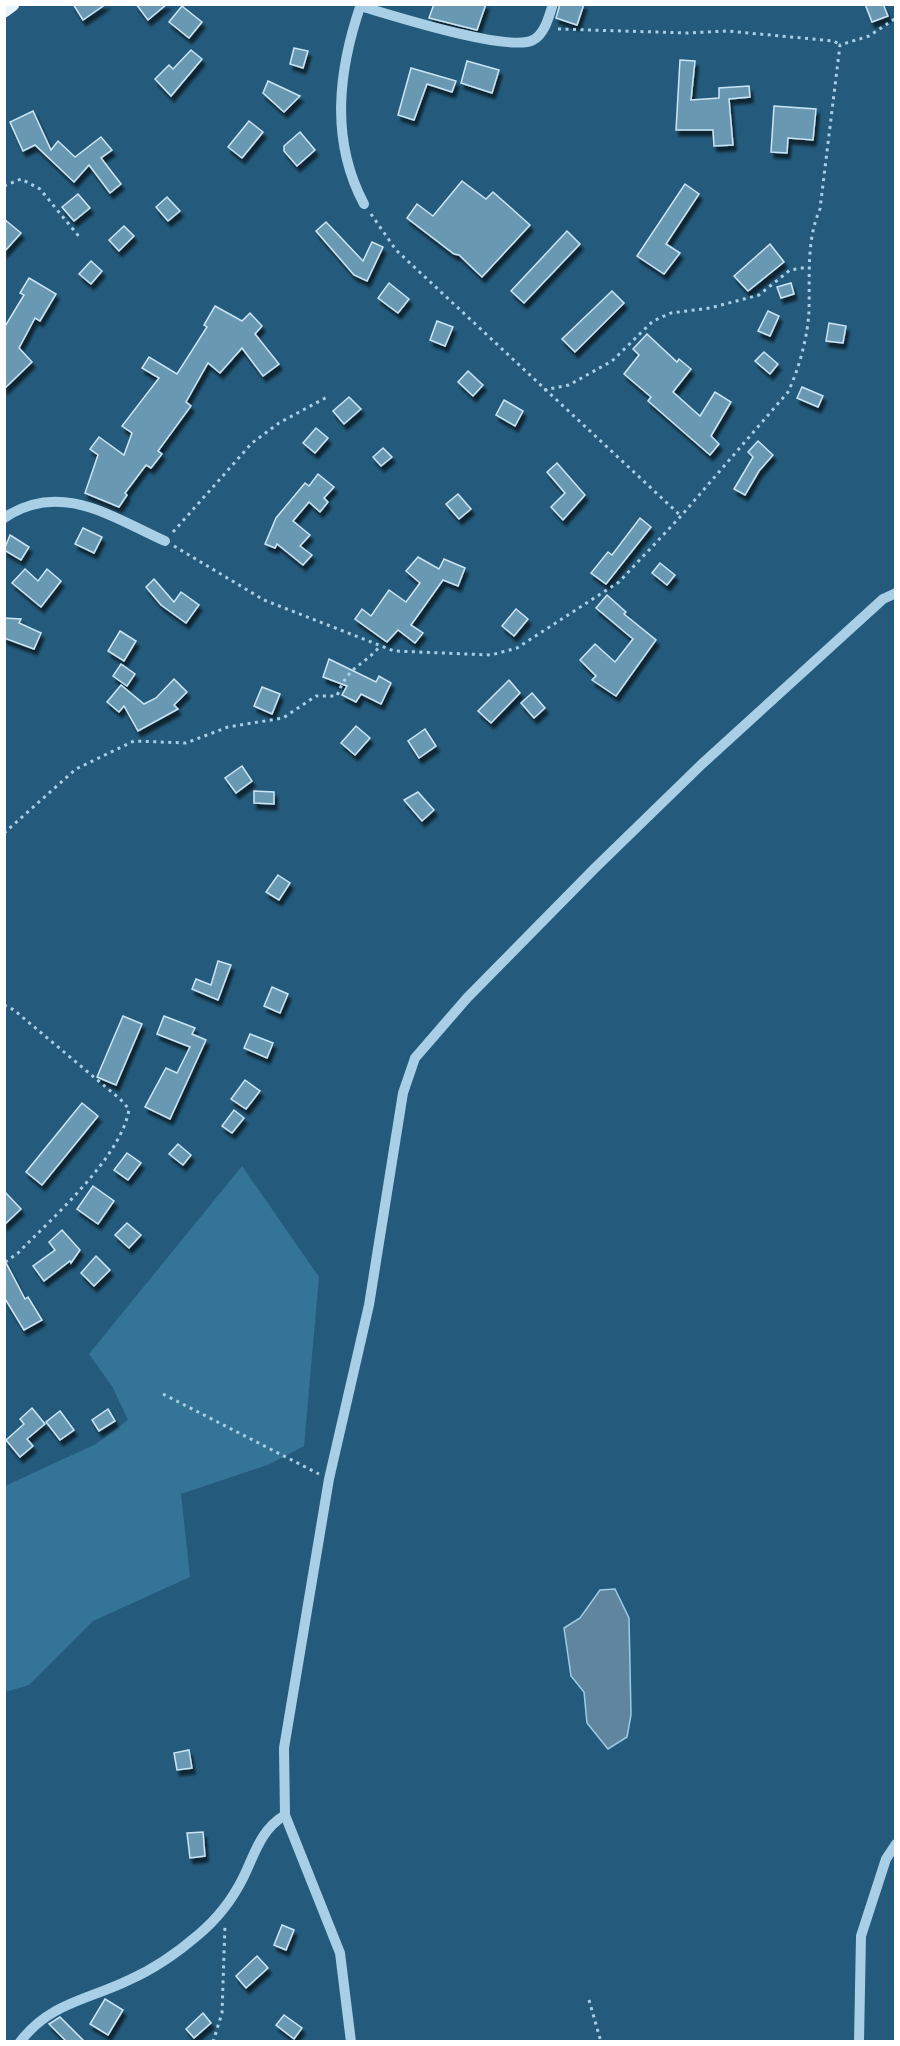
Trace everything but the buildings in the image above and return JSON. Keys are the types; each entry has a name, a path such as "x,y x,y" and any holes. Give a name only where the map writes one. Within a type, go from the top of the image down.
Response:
{"main road":[{"path":"4,10 12,4"}],"street":[{"path":"364,204 352,182 343,147 340,117 347,49 361,5 508,43 534,40 542,32 553,4"},
{"path":"4,518 44,500 71,501 165,541"},
{"path":"351,2042 340,1953 304,1869 285,1815 284,1748 329,1479 369,1305 403,1093 415,1058 467,998 702,764 883,599 896,593"},
{"path":"20,2042 30,2028 58,2007 128,1981 160,1964 199,1935 225,1907 266,1830 285,1815"},
{"path":"859,2042 861,1936 886,1859 896,1844"}],"path":[{"path":"840,45 869,36 896,18"},
{"path":"542,32 554,29 688,33 727,31 834,40 840,45"},
{"path":"327,397 279,423 252,443 165,541 264,600 394,651 491,655 517,648 619,582 681,516 788,392 795,376 809,313 808,267 816,219 820,209 840,45"},
{"path":"4,186 21,179 40,189 81,239"},
{"path":"364,204 396,250 681,516"},
{"path":"544,390 569,385 612,361 653,321 670,313 710,308 759,295 790,270 808,267"},
{"path":"4,832 76,769 134,741 186,743 228,727 284,718 316,696 337,696 348,672 372,656 381,645"},
{"path":"4,1005 23,1017 129,1109 127,1121 100,1167 18,1253 4,1263"},
{"path":"164,1394 255,1444 329,1479"},
{"path":"213,2042 222,2013 225,1907"},
{"path":"589,2000 600,2042"}],"shaded area":[{"path":"242,1166 319,1277 304,1446 270,1464 181,1494 190,1577 93,1621 29,1685 5,1692 5,1486 96,1444 128,1420 112,1386 89,1354"},
{"path":"615,1589 629,1618 631,1715 627,1737 608,1749 587,1723 584,1692 571,1676 564,1628 580,1618 600,1590"}]}
